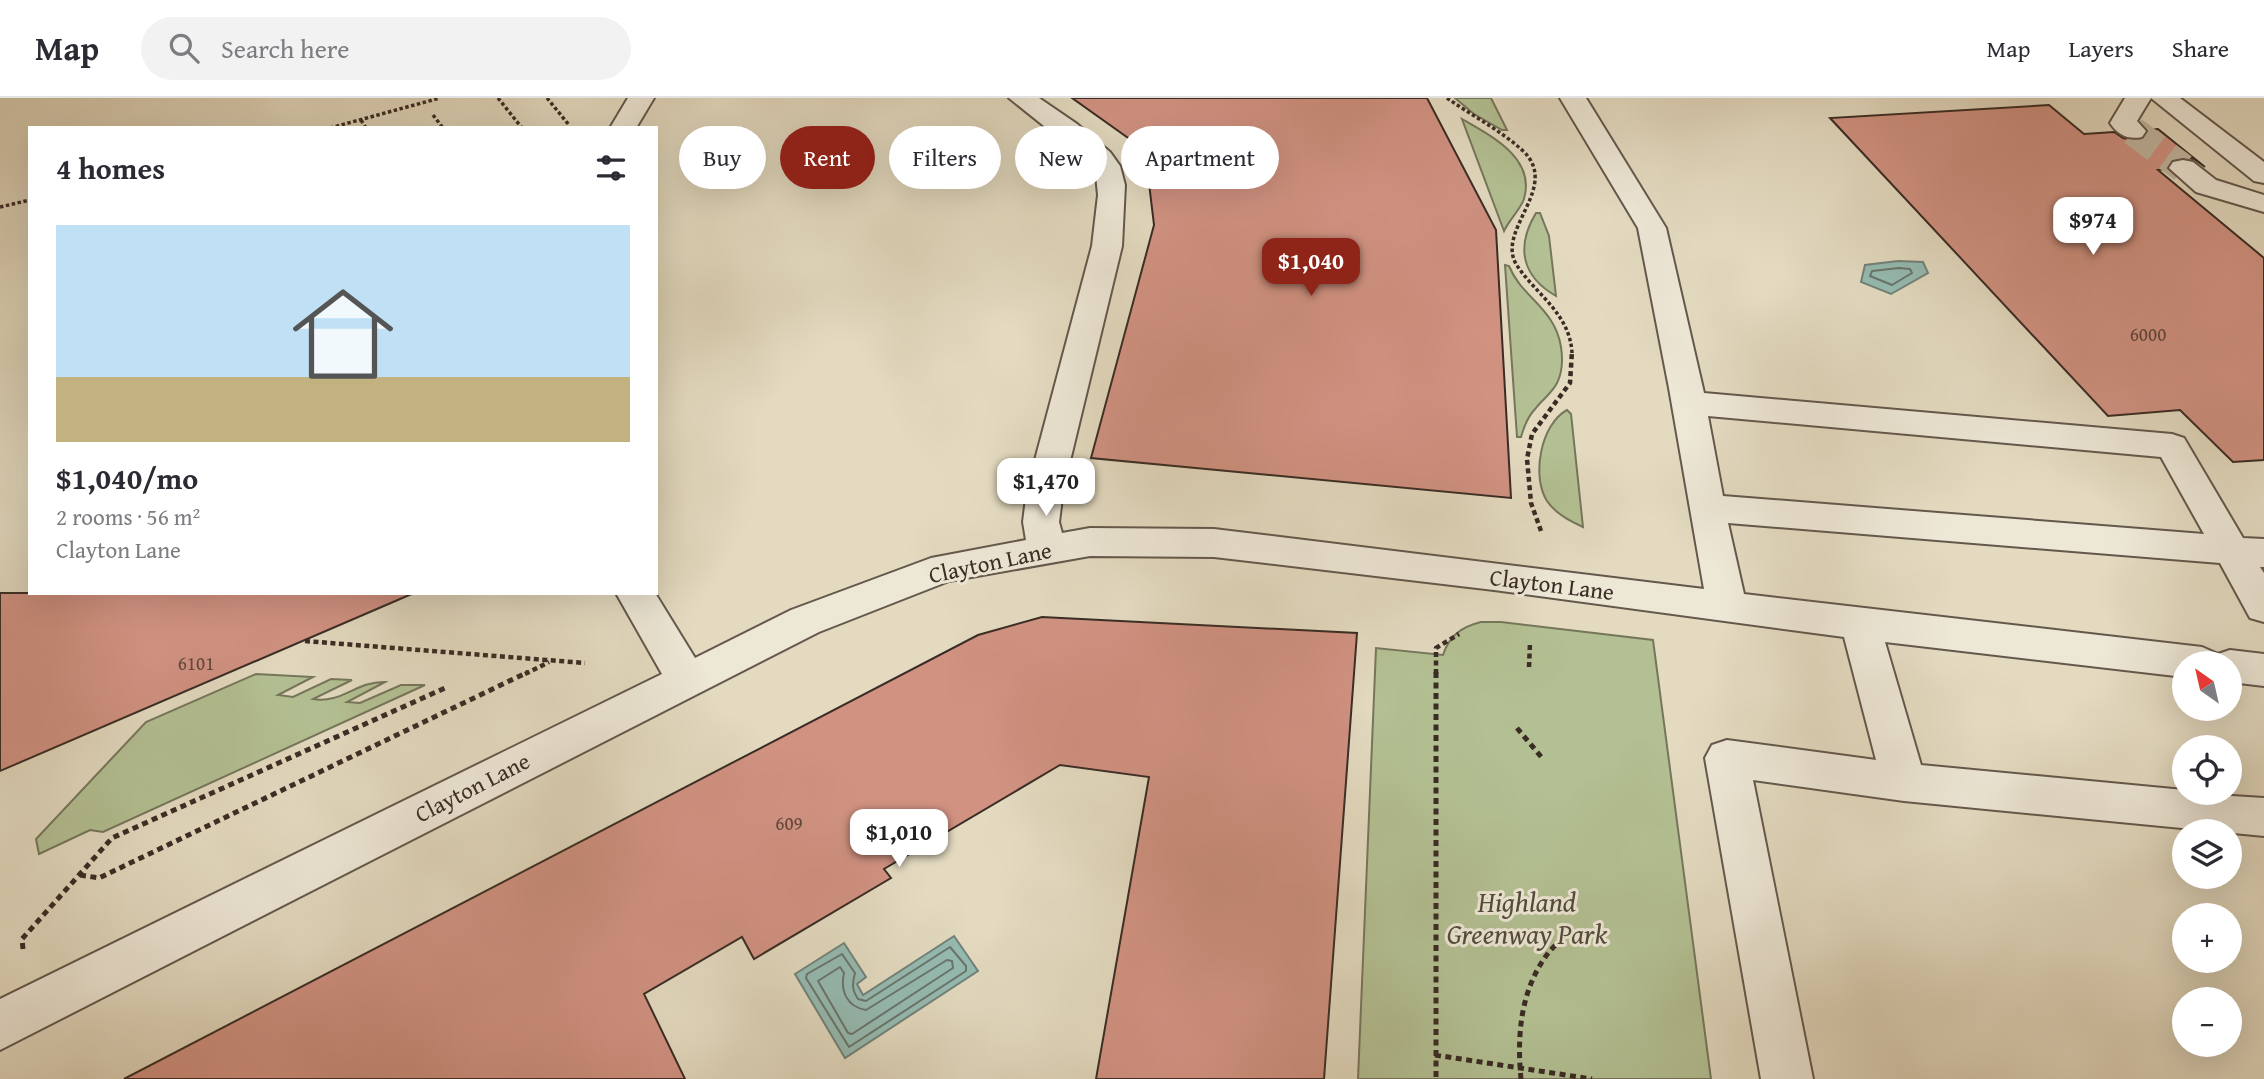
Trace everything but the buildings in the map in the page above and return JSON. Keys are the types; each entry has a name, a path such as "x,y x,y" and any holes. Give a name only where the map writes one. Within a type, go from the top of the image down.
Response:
{"street":[{"path":"624,126 641,98"},
{"path":"1023,98 1089,147 1106,165 1110,186 1111,215 1107,246 1045,490 1041,522 1047,549"},
{"path":"1573,98 1652,228 1727,606"},
{"path":"2133,131 2123,123 2138,98"},
{"path":"2164,98 2264,174"},
{"path":"2183,168 2206,186 2264,204"},
{"path":"1688,403 2172,446 2248,552 2264,607"},
{"path":"1707,508 2248,552"},
{"name":"Clayton Lane","path":"0,1025 805,621 944,568 1047,549 1090,542 1214,543 1860,624 2172,660"},
{"path":"636,595 687,680"},
{"path":"1860,624 1904,782"},
{"path":"2242,667 2264,670"},
{"path":"1787,1079 1727,758 1904,782 2264,817"}],"path":[{"path":"338,126 440,98"},
{"path":"498,98 520,126"},
{"path":"547,98 569,125"},
{"path":"1447,98 1524,151 1536,174 1529,206 1513,236 1515,262 1557,310 1572,345 1570,383 1532,434 1527,459 1531,503 1541,531"},
{"path":"433,115 441,126"},
{"path":"361,120 365,126"},
{"path":"0,207 28,200"},
{"path":"1436,1079 1436,648 1459,634"},
{"path":"305,641 585,663"},
{"path":"1530,643 1530,667"},
{"path":"80,875 99,878 550,662"},
{"path":"23,949 22,939 112,838 444,688"},
{"path":"1517,728 1543,759"},
{"path":"1521,1079 1518,1035 1527,993 1544,958 1570,931"},
{"path":"1435,1055 1592,1079"}],"green space":[{"path":"1455,98 1491,98 1507,130 1502,130 1474,114"},
{"path":"1462,119 1498,141 1517,160 1523,172 1526,184 1524,199 1504,231"},
{"path":"1536,213 1540,213 1549,236 1556,296 1535,279 1525,259 1526,237"},
{"path":"1505,265 1509,266 1522,287 1552,322 1562,352 1557,383 1531,414 1521,437 1517,437"},
{"path":"1567,410 1571,414 1583,527 1551,506 1542,490 1540,478 1539,465 1545,438 1558,417"},
{"name":"Highland Greenway Park","path":"1481,622 1653,640 1711,1079 1358,1079 1376,648 1443,655 1457,633"},
{"path":"256,674 313,677 278,695 293,697 331,679 352,680 313,699 323,700 341,696 366,685 385,682 347,702 360,703 401,685 425,685 103,832 90,830 39,854 36,839 146,722"}],"water":[{"path":"1898,261 1923,262 1928,273 1891,294 1861,282 1865,265"},
{"path":"954,936 978,971 845,1058 795,974 844,943 866,977 857,984 863,995"}],"tunnel":[{"path":"2133,131 2183,168"}]}
